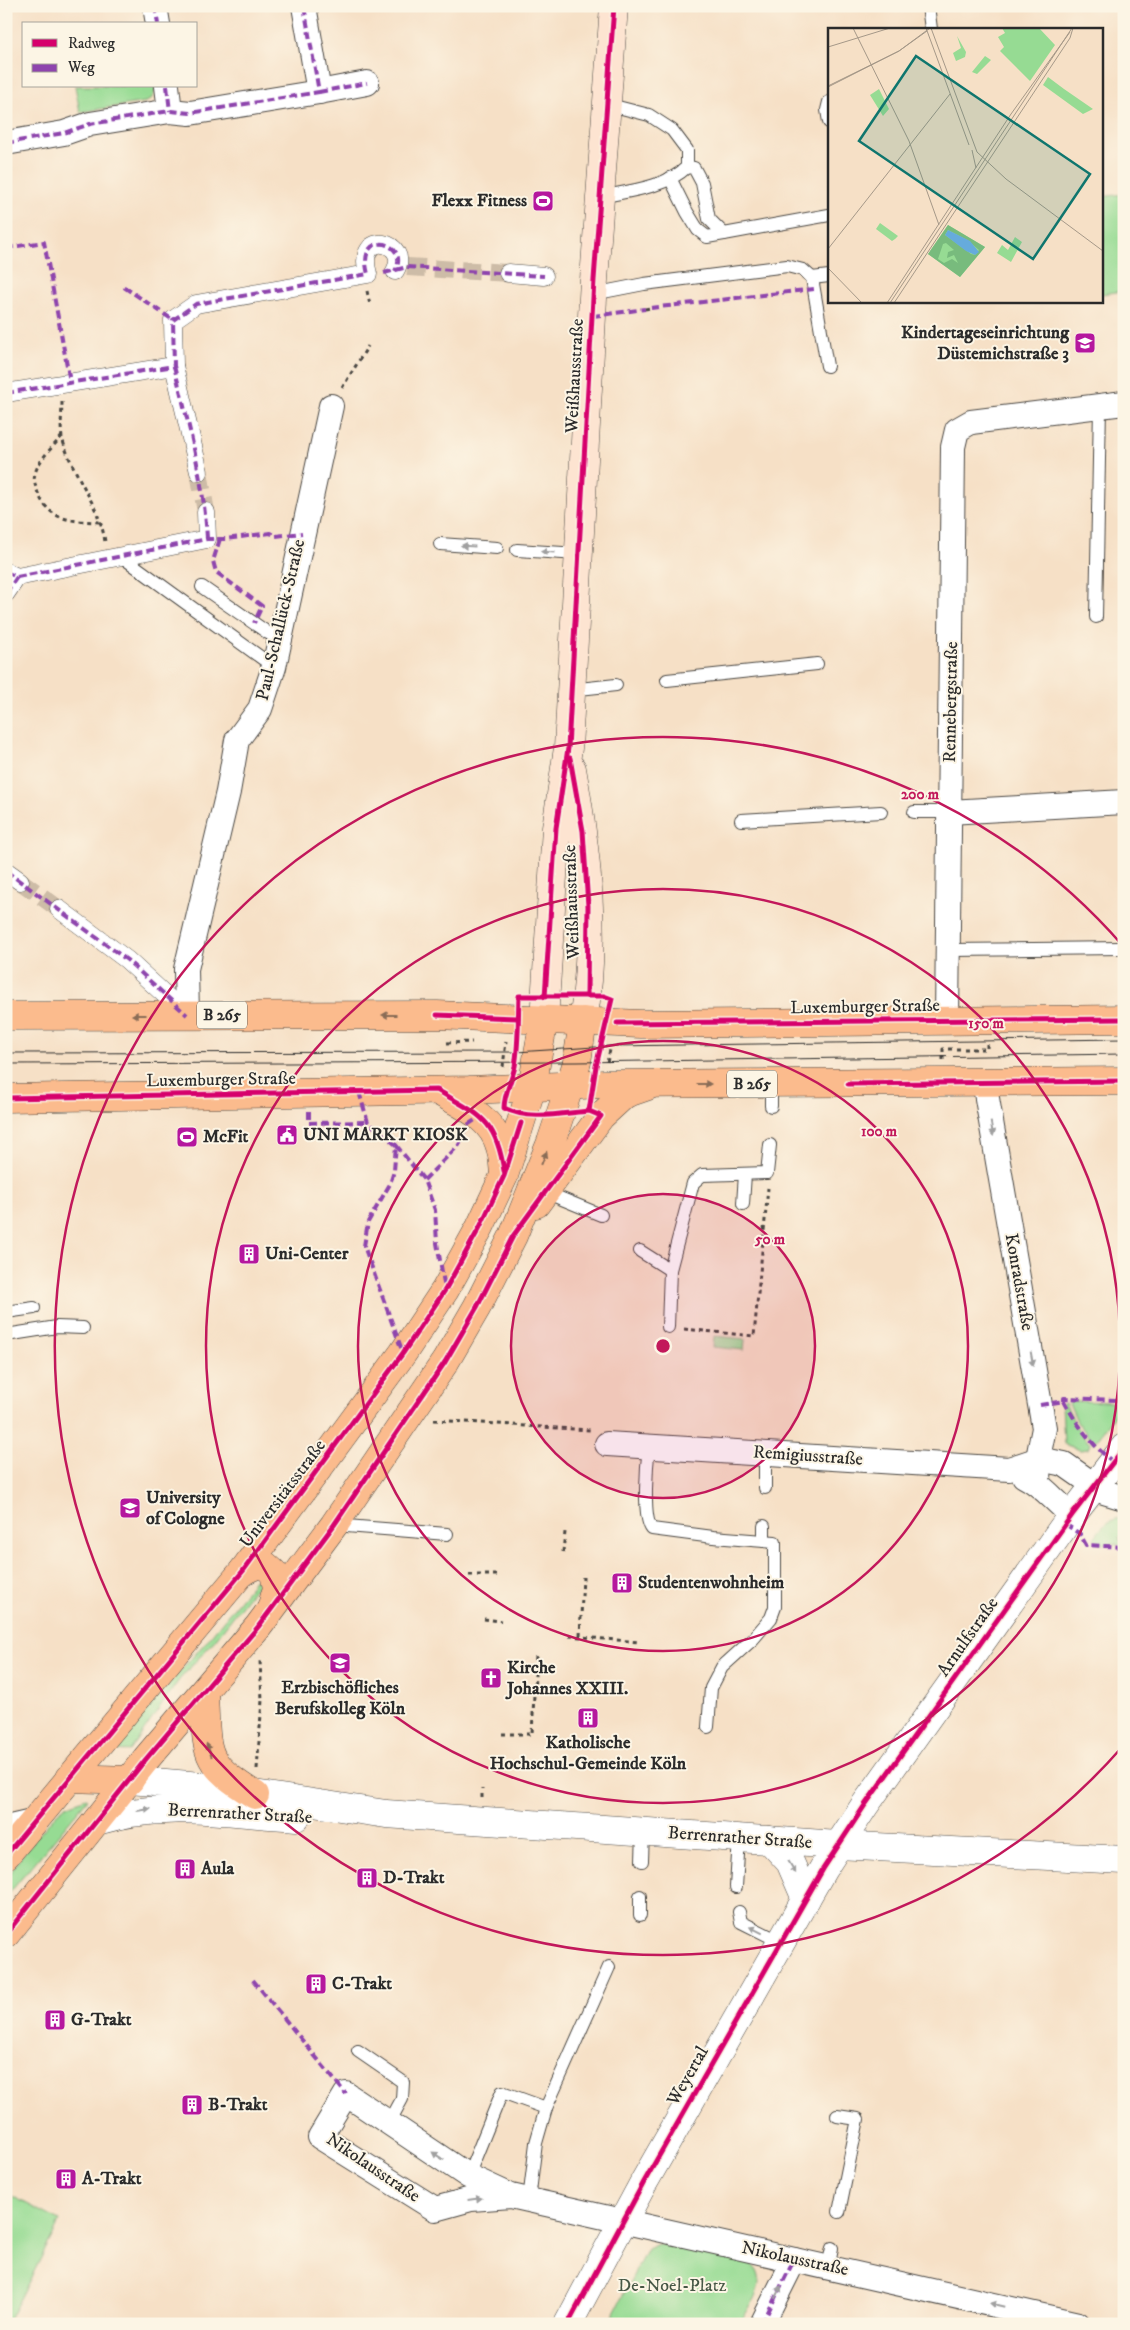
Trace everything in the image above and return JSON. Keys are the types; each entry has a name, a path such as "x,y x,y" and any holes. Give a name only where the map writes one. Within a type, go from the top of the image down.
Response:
{"main road":[{"name":"Weißhausstraße","path":"532,1087 545,1002 556,828 568,748 593,294 614,6"},
{"name":"Weißhausstraße","path":"568,748 583,831 588,906 586,1002 577,1062 570,1086"},
{"name":"Luxemburger Straße","path":"6,1016 438,1015 545,1002 586,1002 642,1024 1124,1019"},
{"path":"6,1934 96,1821 204,1693 264,1618 334,1525 408,1417 477,1307 513,1236 551,1142 570,1086 545,1002"},
{"name":"Luxemburger Straße","path":"6,1098 656,1084 771,1095 984,1082 1124,1081"},
{"path":"513,1236 601,1116 625,1094 656,1084"},
{"name":"Universitätsstraße","path":"6,1855 243,1571 364,1407 445,1290 480,1227 504,1176 532,1087"},
{"path":"437,1090 481,1116 488,1124 500,1146 504,1176"},
{"path":"243,1571 258,1564 265,1565 274,1573 277,1588 264,1618"},
{"path":"204,1693 206,1746 217,1768 229,1779 256,1795"},
{"path":"69,1778 130,1780"}],"street":[{"path":"155,6 158,22"},
{"path":"304,6 319,92"},
{"path":"6,142 64,133 90,124 170,111 190,113 367,83"},
{"path":"167,88 170,111"},
{"path":"199,472 174,366 173,320 196,304 368,274 365,264 366,253 375,245 391,246 398,255 398,266 395,270"},
{"path":"508,273 544,276"},
{"path":"6,393 174,366"},
{"path":"1100,406 1124,403"},
{"name":"Paul-Schallück-Straße","path":"187,1015 186,969 228,792 237,740 260,709 274,667 331,406"},
{"name":"Rennebergstraße","path":"947,1020 953,447 958,430 971,422 1100,406"},
{"path":"6,593 12,575 207,539 206,512"},
{"path":"950,812 1124,802"},
{"path":"59,909 128,960 187,1015"},
{"name":"Konradstraße","path":"984,1082 1044,1428 1039,1459 1038,1483"},
{"name":"Remigiusstraße","path":"607,1444 1008,1469 1039,1459 1064,1464 1104,1492 1124,1498"},
{"name":"Arnulfstraße","path":"838,1845 1072,1515 1124,1448"},
{"name":"Remigiusstraße","path":"1008,1469 1038,1483 1056,1503 1072,1515"},
{"name":"Berrenrather Straße","path":"130,1780 201,1786 386,1814 838,1845 1124,1860"},
{"name":"Berrenrather Straße","path":"96,1821 120,1814 167,1808 326,1819 386,1814"},
{"path":"6,1828 32,1822"},
{"path":"770,1840 790,1862 806,1898"},
{"name":"Weyertal","path":"568,2324 622,2220 838,1845"},
{"name":"Nikolausstraße","path":"520,2198 471,2199 434,2209 320,2137 346,2094 468,2176 520,2198 794,2260 830,2258 1078,2324"},
{"path":"762,2324 794,2260"}],"lane":[{"path":"928,6 931,28"},
{"path":"606,104 649,115 672,130 687,150 687,167"},
{"path":"600,198 670,178 687,167 694,168 702,183 709,219 724,234"},
{"path":"670,178 698,230 707,237 828,215"},
{"path":"593,294 644,284 787,266 803,270 812,278 827,366"},
{"path":"812,278 828,276"},
{"path":"1096,617 1100,406"},
{"path":"440,544 497,548"},
{"path":"518,550 578,554"},
{"path":"114,557 274,667"},
{"path":"202,587 268,633 280,639"},
{"path":"666,680 817,664"},
{"path":"570,690 616,685"},
{"path":"741,820 881,812"},
{"path":"914,812 950,812"},
{"path":"949,950 1124,948"},
{"path":"668,1327 670,1270 692,1183 702,1175 767,1173 770,1145"},
{"path":"743,1204 745,1174"},
{"path":"545,1192 601,1215"},
{"path":"640,1250 670,1270"},
{"path":"6,1312 34,1308"},
{"path":"6,1335 57,1327 83,1328"},
{"path":"649,1446 646,1476 648,1520 652,1528 713,1537 775,1542 775,1608 771,1618 753,1639 722,1667 711,1688 708,1727"},
{"path":"765,1454 765,1488"},
{"path":"334,1525 447,1534"},
{"path":"764,1526 764,1541"},
{"path":"642,1861 643,1832"},
{"path":"736,1887 739,1838"},
{"path":"640,1896 640,1915"},
{"path":"740,1912 741,1922 781,1942"},
{"path":"520,2198 546,2108 609,1967"},
{"path":"358,2051 403,2082 402,2099 389,2123"},
{"path":"468,2176 502,2092 546,2108"},
{"path":"837,2116 858,2119 839,2212"}],"path":[{"path":"645,309 652,308"},
{"path":"331,406 368,346"},
{"path":"60,384 62,436 114,557"},
{"path":"62,436 34,475 36,489 41,502 52,514 75,521 100,522"},
{"path":"606,1066 612,1041"},
{"path":"503,1068 506,1046"},
{"path":"943,1049 987,1049"},
{"path":"668,1327 754,1336 769,1192 767,1173"},
{"path":"408,1417 608,1431 607,1444"},
{"path":"563,1552 565,1532"},
{"path":"469,1575 500,1575"},
{"path":"580,1636 583,1577"},
{"path":"256,1795 262,1700 264,1618"},
{"path":"484,1619 502,1621"},
{"path":"569,1636 640,1642"},
{"path":"502,1734 532,1734 536,1655"}],"green space":[{"path":"75,88 155,88 152,97 146,102 80,112"},
{"path":"1124,194 1124,291 1102,294 1102,197"},
{"path":"714,1336 745,1339 744,1350 713,1347"},
{"path":"1068,1401 1113,1402 1117,1412 1094,1444 1077,1421"},
{"path":"1065,1403 1077,1428 1090,1444 1088,1449 1080,1450 1064,1444 1062,1404"},
{"path":"1120,1518 1124,1522 1124,1535 1119,1537 1120,1540 1124,1539 1124,1544 1099,1544 1094,1538 1099,1531 1108,1523"},
{"path":"254,1579 259,1583 215,1640 179,1680 130,1751 111,1750 205,1643 247,1591"},
{"path":"86,1798 88,1799 6,1897 6,1880 20,1858 57,1813 66,1806"},
{"path":"6,2193 60,2221 7,2324 6,2324"},
{"name":"De-Noel-Platz","path":"658,2244 750,2264 756,2270 759,2284 753,2301 740,2324 608,2324 647,2249"}],"tunnel":[{"path":"407,267 508,273"},
{"path":"199,472 206,512"},
{"path":"20,881 59,909"}],"tram line":[{"path":"6,1053 516,1052 611,1046 1124,1039"},
{"path":"6,1064 577,1062 1124,1054"}],"marked path":[{"path":"155,6 158,22"},
{"path":"6,143 64,133 90,124 170,111 190,113 319,92 304,6"},
{"path":"319,92 367,83"},
{"path":"167,88 170,111"},
{"path":"6,248 44,242 70,382"},
{"path":"6,393 174,366 173,320 196,304 368,274 366,259 369,250 375,245 383,244 390,247 396,253 398,261 395,271"},
{"path":"384,273 407,267 544,276"},
{"path":"124,287 173,320"},
{"path":"651,308 814,289"},
{"path":"593,316 645,309"},
{"path":"174,366 199,473 207,539"},
{"path":"6,572 17,577 207,539 226,539 270,533 276,536 302,533"},
{"path":"220,539 213,561 216,572 262,606 254,623"},
{"path":"6,593 17,577"},
{"path":"6,871 127,960 187,1015"},
{"path":"359,1092 368,1122 396,1145 394,1171 390,1184 368,1222 364,1246 403,1353"},
{"path":"309,1111 309,1123 368,1122"},
{"path":"424,1180 459,1145 466,1126 481,1116"},
{"path":"396,1145 424,1180 435,1210 437,1243 445,1289"},
{"path":"1040,1405 1064,1401 1064,1398 1117,1400 1124,1414"},
{"path":"1064,1401 1085,1434 1113,1462"},
{"path":"1065,1524 1080,1534 1086,1545 1124,1547"},
{"path":"253,1980 346,2094"},
{"path":"762,2324 794,2260"}],"cycle path":[{"path":"545,997 556,828 568,748 594,280 614,6"},
{"path":"570,758 583,831 588,906 587,996"},
{"path":"6,1934 146,1759 258,1627 334,1525 445,1362 477,1307 513,1236 601,1116 589,1111 596,1066 612,999 604,996 519,996 516,1057 514,1071 505,1097 504,1108 514,1112 535,1115 589,1111"},
{"path":"437,1015 518,1018"},
{"path":"617,1023 1124,1019"},
{"path":"848,1084 1124,1081"},
{"path":"6,1098 437,1090 483,1120 496,1140 501,1153 504,1171"},
{"path":"6,1855 243,1571 403,1353 445,1290 480,1227 504,1176 521,1123"},
{"path":"568,2324 644,2182 823,1869 865,1805 1072,1515 1124,1448"}],"place":[{"name":"Flexx Fitness","path":"543,201"},
{"name":"Kindertageseinrichtung Düstemichstraße 3","path":"1085,343"},
{"name":"UNI MARKT KIOSK","path":"287,1135"},
{"name":"McFit","path":"187,1137"},
{"name":"Uni-Center","path":"249,1254"},
{"name":"University of Cologne","path":"130,1508"},
{"name":"Studentenwohnheim","path":"622,1583"},
{"name":"Erzbischöfliches Berufskolleg Köln","path":"340,1663"},
{"name":"Kirche Johannes XXIII.","path":"491,1678"},
{"name":"Katholische Hochschul-Gemeinde Köln","path":"588,1718"},
{"name":"Aula","path":"185,1869"},
{"name":"D-Trakt","path":"367,1878"},
{"name":"C-Trakt","path":"316,1984"},
{"name":"G-Trakt","path":"55,2020"},
{"name":"B-Trakt","path":"192,2105"},
{"name":"A-Trakt","path":"66,2179"}]}
